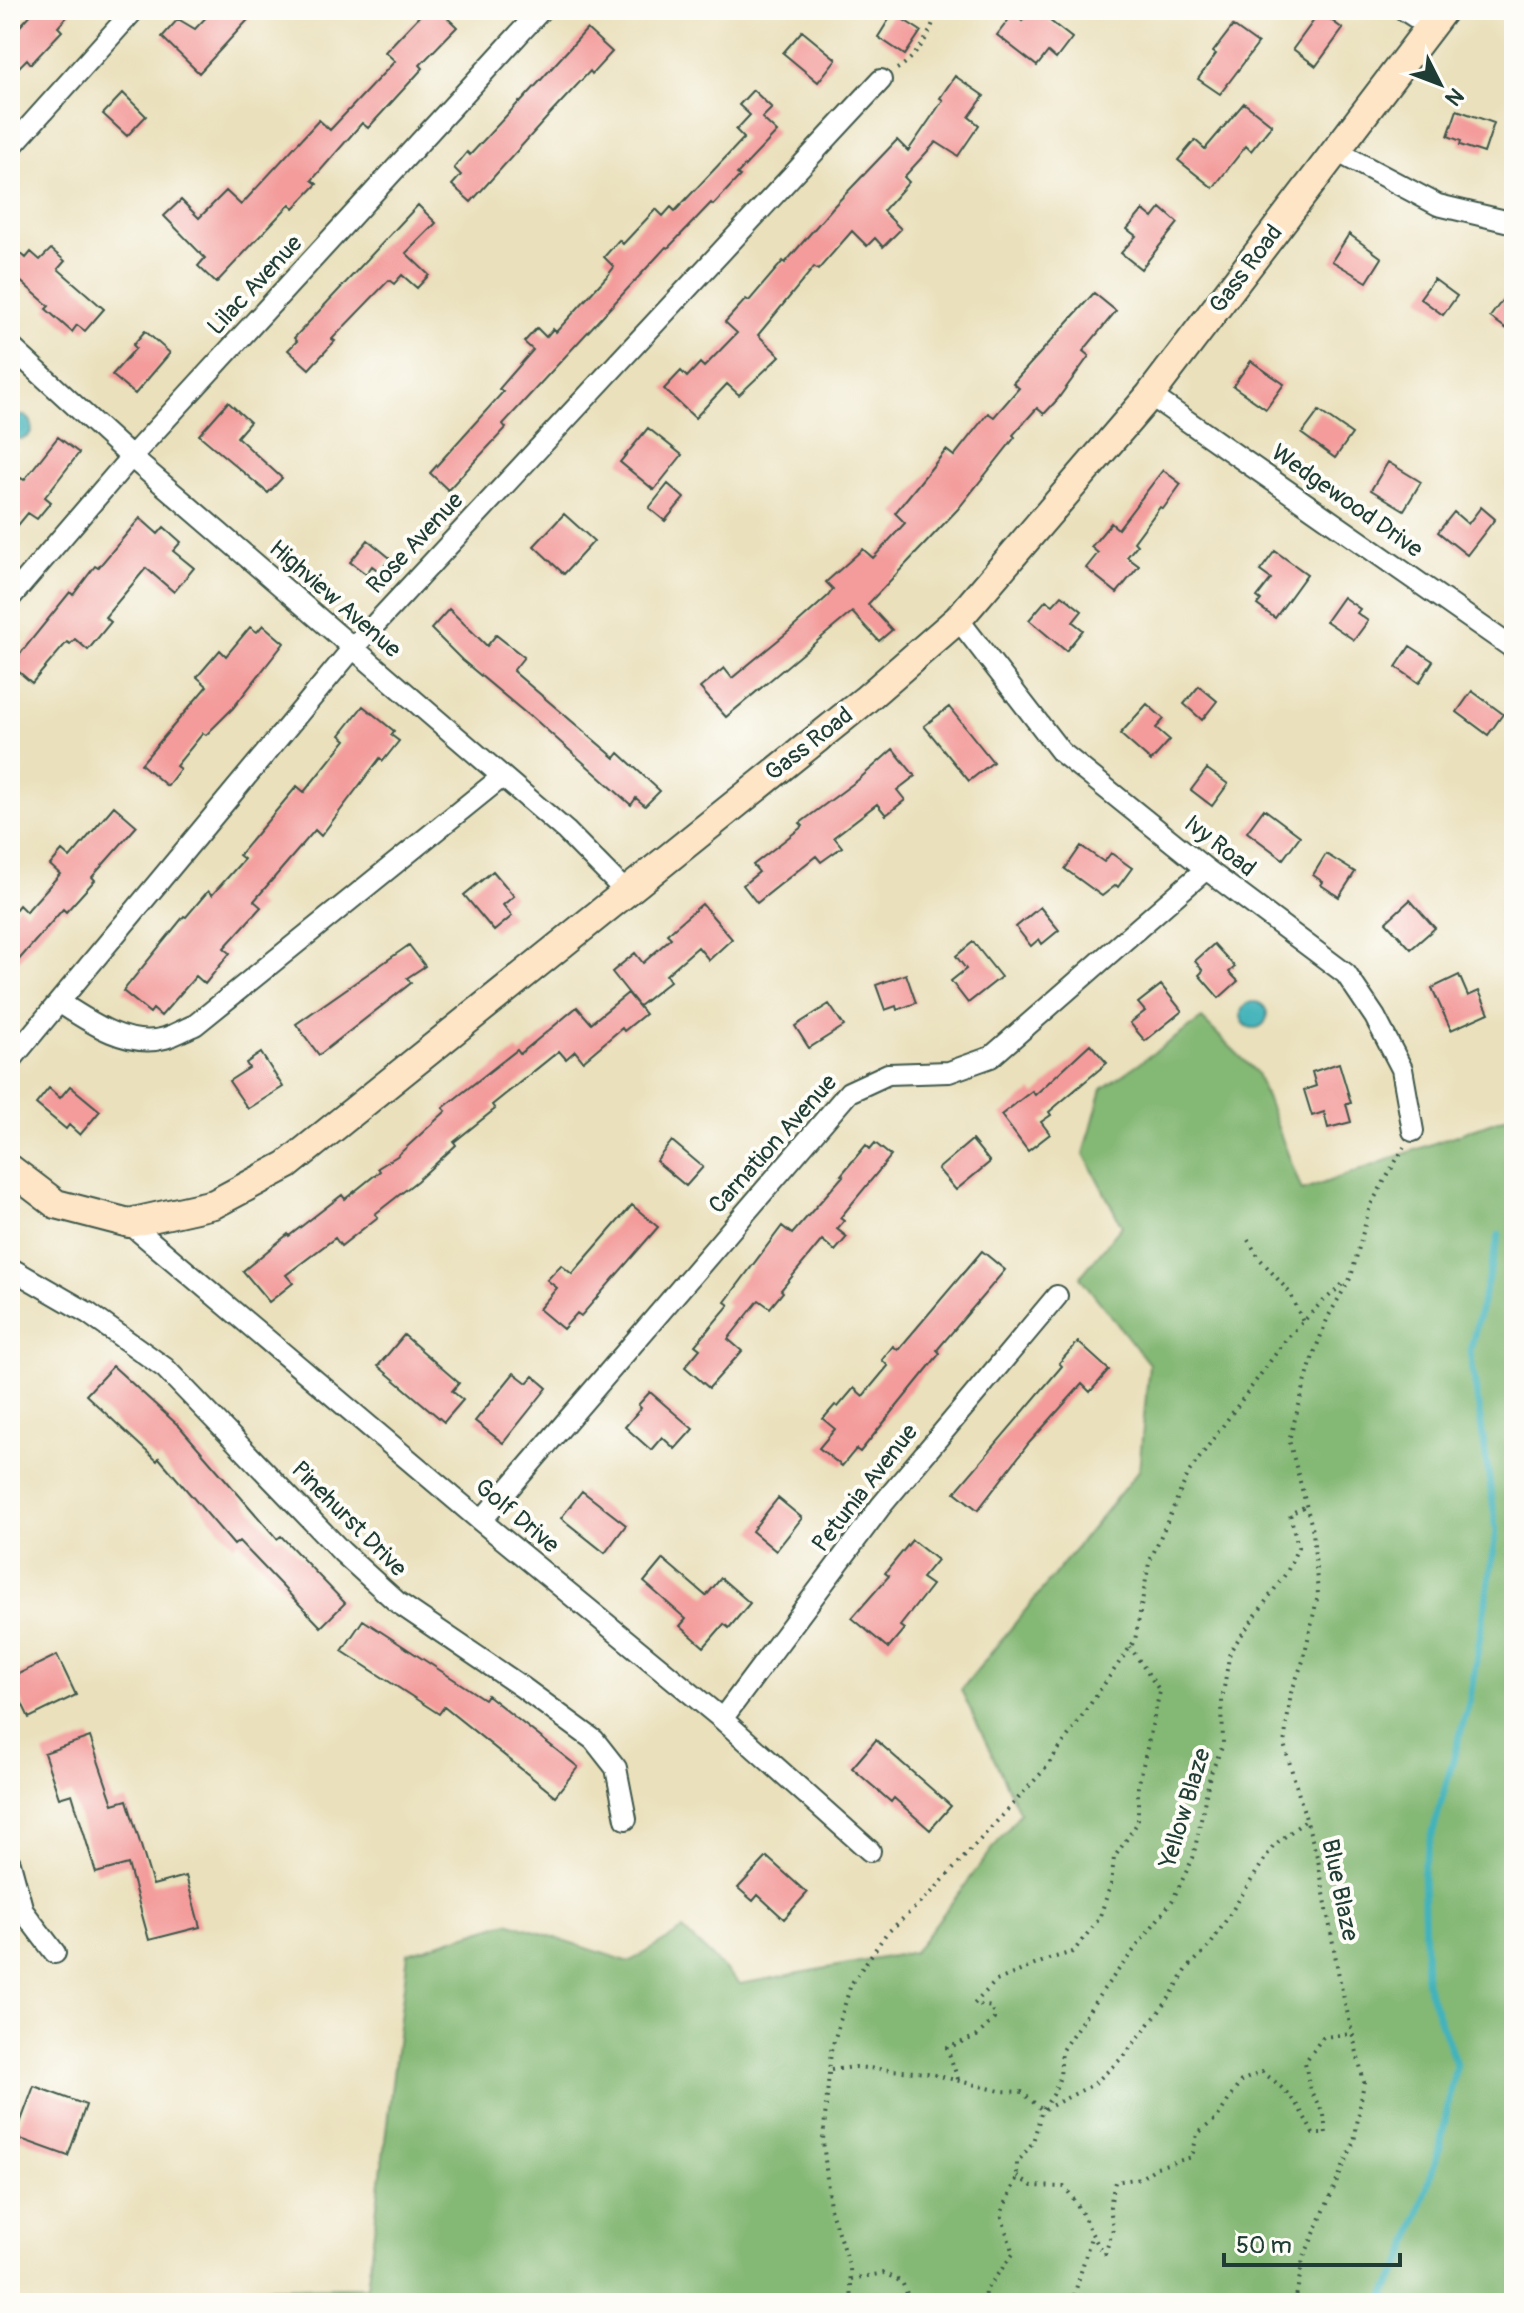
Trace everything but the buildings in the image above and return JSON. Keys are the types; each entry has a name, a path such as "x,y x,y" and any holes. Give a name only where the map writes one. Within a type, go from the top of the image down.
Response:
{"street":[{"path":"10,148 134,10"},
{"name":"Lilac Avenue","path":"10,598 131,457 541,10"},
{"path":"1404,10 1436,19"},
{"name":"Gass Road","path":"10,1169 56,1204 129,1223 214,1204 287,1165 865,700 958,619 1150,395 1436,19"},
{"name":"Rose Avenue","path":"10,1061 353,648 881,80"},
{"path":"1336,151 1438,205 1514,223"},
{"name":"Highview Avenue","path":"10,346 131,457 566,831 625,891"},
{"name":"Wedgewood Drive","path":"1150,395 1514,649"},
{"name":"Ivy Road","path":"958,619 1061,752 1206,869 1346,974 1375,1017 1402,1069 1413,1131"},
{"path":"59,1002 95,1026 134,1039 163,1039 195,1025 502,777"},
{"name":"Carnation Avenue","path":"481,1521 849,1092 888,1074 949,1072 991,1057 1206,869"},
{"name":"Golf Drive","path":"129,1223 481,1521 722,1719 870,1851"},
{"name":"Pinehurst Drive","path":"10,1268 88,1313 165,1368 342,1552 397,1602 594,1740 616,1768 626,1819"},
{"name":"Petunia Avenue","path":"722,1719 881,1506 1057,1296"},
{"path":"10,1863 23,1911 55,1953"}],"path":[{"path":"881,80 905,64 933,28 936,10"},
{"path":"1306,1820 1284,1744 1291,1693 1303,1661 1318,1595 1313,1531 1289,1440 1313,1356 1328,1317 1351,1277 1370,1206 1413,1131"},
{"path":"1248,1240 1290,1293 1303,1322"},
{"path":"852,2303 850,2269 830,2208 823,2140 831,2051 851,1984 886,1934 932,1892 1045,1769 1135,1640 1149,1563 1189,1472 1241,1398 1303,1322 1351,1277"},
{"name":"Yellow Blaze","path":"1042,2110 1053,2095 1060,2077 1062,2050 1103,1990 1172,1901 1193,1858 1210,1775 1223,1745 1222,1700 1230,1651 1287,1572 1298,1547 1290,1514 1306,1506"},
{"path":"958,2079 947,2048 977,2036 994,2019 992,2007 974,2004 996,1981 1073,1952 1099,1919 1111,1884 1114,1858 1138,1822 1138,1787 1160,1691 1130,1647"},
{"name":"Blue Blaze","path":"1042,2110 1094,2084 1123,2057 1166,2003 1187,1969 1211,1944 1273,1846 1306,1820 1318,1860 1325,1906 1364,2082 1354,2142 1303,2259 1295,2303"},
{"path":"1017,2177 1032,2186 1064,2187 1080,2205 1091,2237 1105,2254 1113,2229 1110,2206 1115,2182 1141,2178 1157,2167 1192,2157 1197,2134 1217,2118 1241,2081 1262,2072 1284,2087 1304,2114 1313,2134 1326,2134 1324,2115 1310,2090 1305,2062 1323,2037 1352,2034"},
{"path":"830,2070 872,2067 927,2073 1000,2091 1022,2092 1042,2110 1033,2142 1017,2163 1017,2177 1001,2214 1013,2254 985,2291 984,2303"},
{"path":"1072,2303 1091,2237"},
{"path":"851,2279 884,2273 902,2282 911,2303"}],"green space":[{"path":"1202,1019 1257,1073 1302,1191 1509,1116 1514,1100 1514,2303 246,2303 248,2288 367,2287 408,1953 508,1922 629,1962 683,1930 740,1984 914,1952 1020,1813 961,1690 1139,1470 1149,1364 1080,1277 1122,1226 1084,1154 1102,1089"}],"water":[{"path":"20,415 31,422 32,427 25,438 20,439 9,432 8,427 15,416"},
{"path":"1254,1002 1263,1006 1267,1015 1263,1024 1254,1028 1245,1024 1241,1015 1245,1006"}],"waterway":[{"path":"1381,2303 1405,2257 1440,2147 1456,2064 1426,1983 1423,1867 1470,1699 1497,1531 1470,1351 1499,1235"}]}
